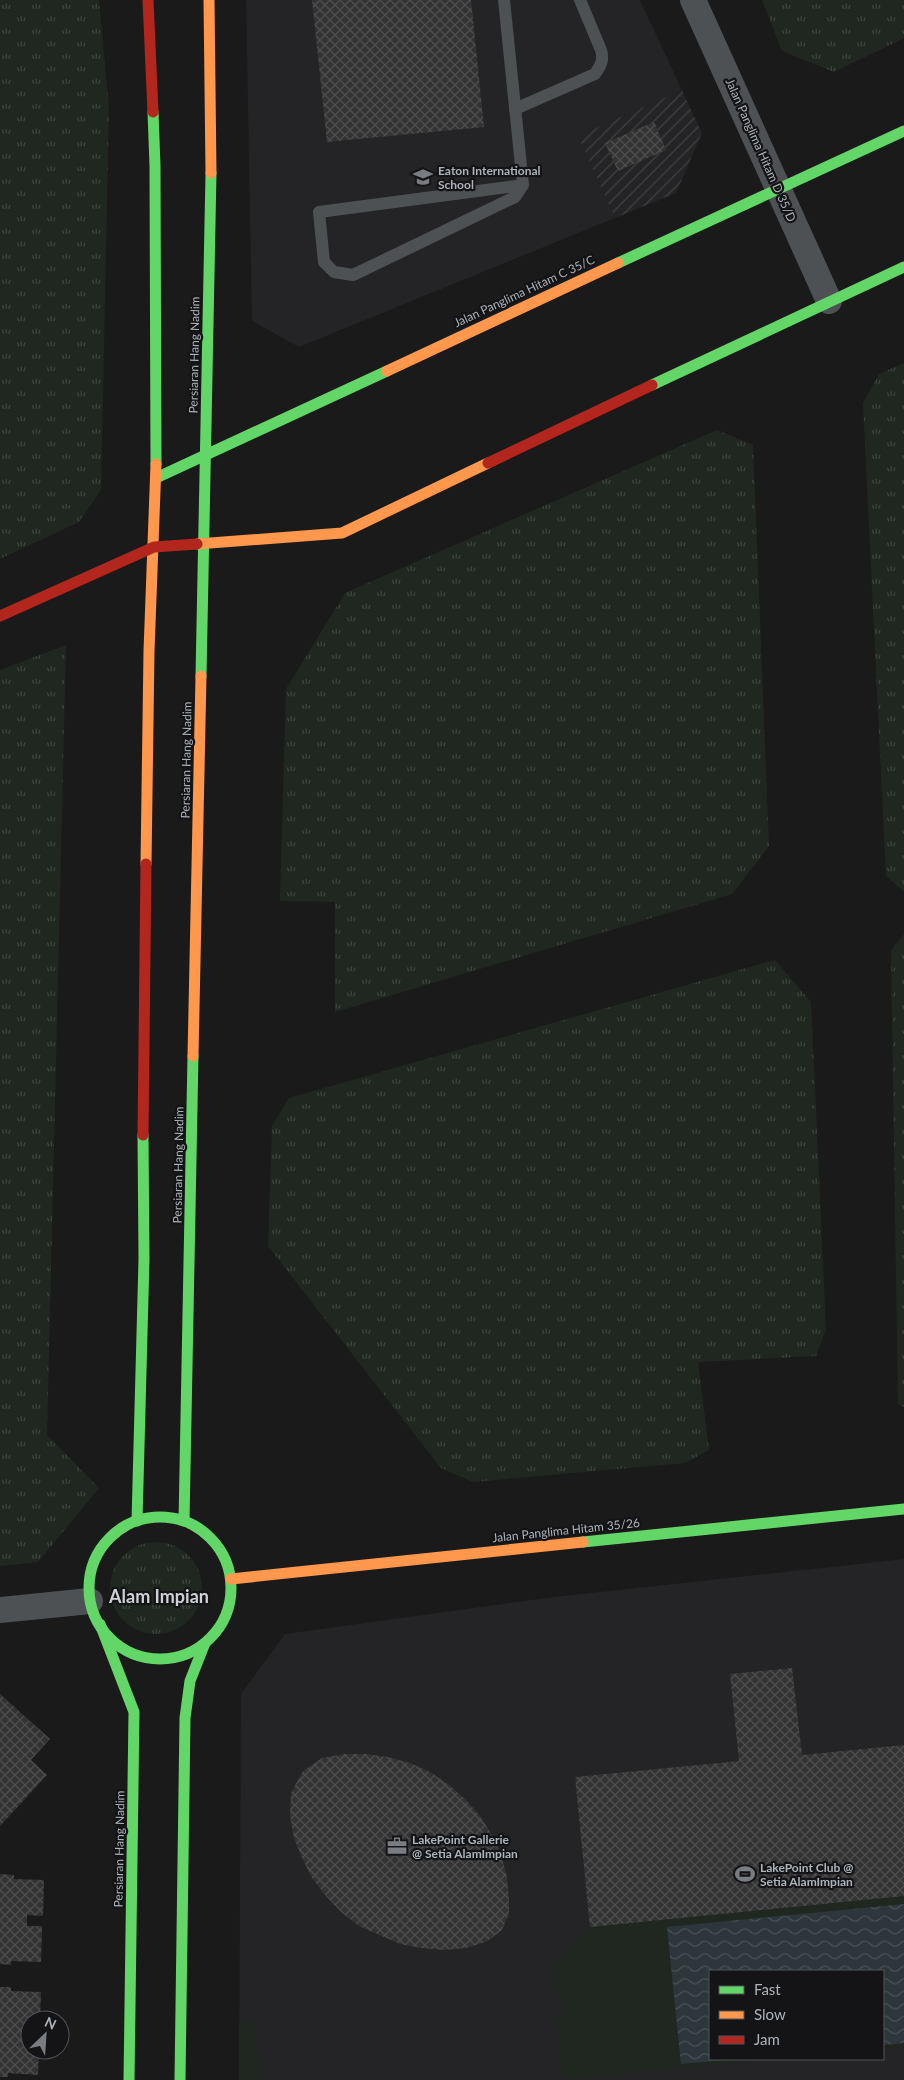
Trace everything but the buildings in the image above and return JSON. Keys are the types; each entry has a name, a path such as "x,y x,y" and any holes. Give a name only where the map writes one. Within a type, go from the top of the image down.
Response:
{"street":[{"path":"137,1521 144,1259 149,651 156,478 155,166 148,0"},
{"name":"Persiaran Hang Nadim","path":"184,1521 212,148 209,0"},
{"name":"Jalan Panglima Hitam D 35/D","path":"693,0 829,300"},
{"name":"Jalan Panglima Hitam C 35/C","path":"156,478 904,131"},
{"path":"0,616 154,547 342,533 829,300 904,267"},
{"name":"Jalan Panglima Hitam 35/26","path":"231,1579 904,1509"},
{"path":"161,1517 184,1521 202,1530 216,1544 226,1560 231,1579 231,1597 226,1614 218,1630 205,1643 190,1652 174,1657 140,1656 124,1649 110,1638 95,1612 90,1580 95,1561 105,1543 120,1530 137,1521 161,1517"},
{"path":"0,1610 95,1612"},
{"name":"Persiaran Hang Nadim","path":"95,1612 134,1712 129,2080"},
{"path":"180,2080 185,1718 190,1681 205,1643"}],"lane":[{"path":"504,0 523,185 515,197 353,275 334,272 324,262 319,212 523,185"},
{"path":"515,109 595,74 601,65 603,58 601,50 580,0"}],"shaded area":[{"name":"Eaton International School","path":"246,0 640,0 682,90 578,136 615,218 299,347 252,321"},
{"path":"682,90 702,133 676,193 615,218 578,136"},
{"path":"904,1559 904,2080 239,2080 241,1694 285,1634 554,1597"}],"green space":[{"path":"0,0 99,0 109,108 101,490 79,522 0,559"},
{"path":"762,0 904,0 904,38 834,72 782,51"},
{"path":"904,363 903,891 886,876 863,403 879,374"},
{"path":"717,430 753,445 769,846 732,894 335,1012 335,902 280,901 286,689 345,593"},
{"path":"66,645 47,1435 99,1488 38,1562 0,1566 0,670"},
{"path":"904,934 904,1407 898,1404 891,950"},
{"path":"775,960 811,1002 826,1330 816,1356 698,1362 709,1450 685,1463 473,1482 441,1468 268,1246 272,1126 289,1098"},
{"path":"156,1542 174,1545 189,1555 199,1570 202,1588 199,1606 189,1621 174,1631 156,1634 138,1631 123,1621 113,1606 110,1588 113,1570 123,1555 138,1545"},
{"name":"LakePoint Club @ Setia AlamImpian","path":"904,1745 904,2046 884,2048 884,1970 709,1970 709,2060 762,2060 563,2079 556,2016 563,2014 567,2007 563,1998 554,1994 553,1967 590,1926 575,1777"},
{"path":"239,2021 256,2021 256,2042 263,2080 239,2080"}],"water":[{"path":"904,1904 904,2043 884,2045 884,1970 709,1970 709,2060 724,2060 681,2064 667,1927"}],"traffic: fast":[{"path":"153,112 155,166 156,464"},
{"path":"618,263 904,131"},
{"path":"201,676 211,173"},
{"path":"652,385 904,267"},
{"path":"156,478 387,371"},
{"path":"184,1521 193,1056"},
{"path":"137,1521 144,1259 143,1135"},
{"path":"583,1542 904,1509"},
{"path":"160,1517 187,1523 199,1529 210,1538 219,1549 225,1561 231,1588 225,1615 219,1627 210,1638 199,1647 187,1653 160,1659 133,1653 121,1647 110,1638 101,1627 95,1615 89,1588 95,1561 101,1549 110,1538 121,1529 133,1523 160,1517"},
{"path":"100,1624 134,1712 129,2080"},
{"path":"180,2080 185,1718 190,1681 205,1643"}],"traffic: slow":[{"path":"209,0 211,173"},
{"path":"387,371 618,263"},
{"path":"197,544 342,533 488,463"},
{"path":"146,864 149,651 156,464"},
{"path":"193,1056 201,676"},
{"path":"231,1579 583,1542"}],"traffic: jam":[{"path":"148,0 153,112"},
{"path":"488,463 652,385"},
{"path":"0,616 154,547 197,544"},
{"path":"143,1135 146,864"}],"place":[{"name":"Eaton International School","path":"423,177"},
{"name":"LakePoint Gallerie @ Setia AlamImpian","path":"397,1846"},
{"name":"LakePoint Club @ Setia AlamImpian","path":"745,1874"}],"district":[{"name":"Alam Impian","path":"159,1596"}]}
